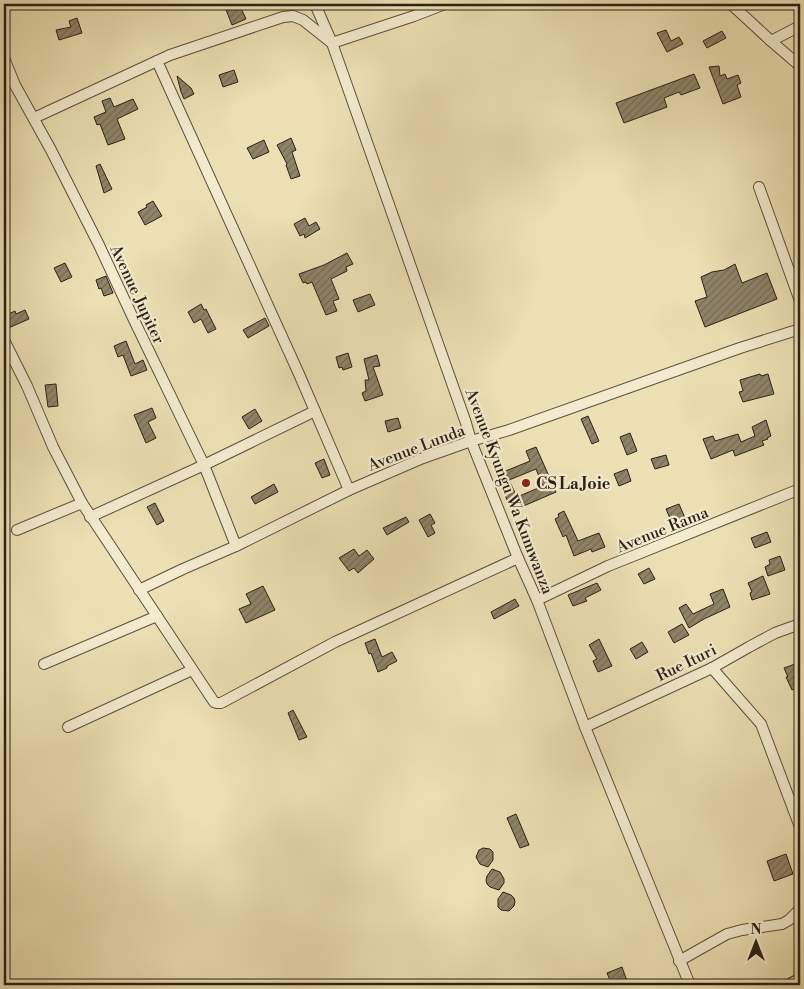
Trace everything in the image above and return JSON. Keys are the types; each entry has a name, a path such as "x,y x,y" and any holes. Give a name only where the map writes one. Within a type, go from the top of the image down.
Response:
{"main road":[{"path":"792,985 800,981"}],"street":[{"name":"Avenue Kyungu Wa Kumwanza","path":"315,4 332,43 471,441 537,600 585,727 690,985"},
{"path":"34,118 170,54 283,17 293,16 303,20 332,43 445,4"},
{"path":"731,4 800,66"},
{"path":"771,41 800,26"},
{"name":"Avenue Jupiter","path":"4,58 15,85 99,245 204,465 236,546"},
{"path":"157,61 315,410 349,490"},
{"path":"759,186 800,301"},
{"name":"Avenue Lunda","path":"139,590 236,546 349,490 423,458 509,430 731,351 800,329"},
{"path":"4,340 53,447 90,517 214,702 221,703 335,642 518,558"},
{"path":"90,517 204,465 315,410"},
{"name":"Avenue Rama","path":"537,600 608,566 800,489"},
{"path":"16,530 82,503"},
{"path":"44,664 157,616"},
{"name":"Rue Ituri","path":"585,727 712,668 766,638 800,624"},
{"path":"712,668 761,724 800,827"},
{"path":"68,727 192,670"},
{"path":"679,961 727,934 782,924 800,909"}],"building":[{"path":"239,4 246,19 232,25 225,7"},
{"path":"77,18 82,33 59,40 56,30 71,27 69,21"},
{"path":"666,30 671,41 679,37 683,44 667,52 657,33"},
{"path":"722,31 726,38 707,48 703,41"},
{"path":"719,66 720,76 725,74 727,79 738,75 741,83 737,85 741,97 723,104 709,67"},
{"path":"234,70 238,82 223,87 219,75"},
{"path":"694,74 700,88 681,95 679,92 664,98 667,107 624,123 616,103"},
{"path":"177,76 191,88 194,94 184,99"},
{"path":"110,98 114,107 133,99 138,109 117,119 125,139 108,145 100,124 97,125 94,117 106,112 102,101"},
{"path":"291,138 296,150 292,152 300,176 291,179 287,164 277,145"},
{"path":"264,140 269,152 253,159 247,148"},
{"path":"100,164 112,189 104,193 96,166"},
{"path":"153,201 162,216 145,225 138,212"},
{"path":"305,218 309,226 316,222 320,229 305,238 304,234 300,236 294,224"},
{"path":"347,253 353,264 346,267 347,271 331,279 339,299 333,301 337,311 326,315 312,282 303,283 299,274 324,265"},
{"path":"65,263 72,277 61,282 54,268"},
{"path":"735,264 742,283 767,273 777,299 705,327 695,301 707,297 701,277 712,272 724,270"},
{"path":"106,276 113,293 104,296 96,280"},
{"path":"370,294 375,305 358,312 353,300"},
{"path":"201,304 204,310 206,309 216,329 208,333 201,319 194,323 188,312"},
{"path":"25,310 29,319 6,329 4,316 15,311 16,314"},
{"path":"265,318 269,326 248,338 243,330"},
{"path":"126,341 135,364 143,360 147,370 131,376 123,355 118,357 114,346"},
{"path":"348,353 352,367 343,370 342,367 339,368 336,357"},
{"path":"377,355 380,366 373,367 383,395 365,401 362,393 366,391 365,380 369,380 364,359"},
{"path":"760,374 761,376 768,374 774,394 743,402 739,392 743,391 740,380"},
{"path":"56,384 58,406 48,407 45,385"},
{"path":"152,408 156,418 148,422 156,438 146,443 134,415"},
{"path":"255,409 262,421 249,429 242,417"},
{"path":"588,416 599,441 592,444 581,419"},
{"path":"398,418 401,428 388,432 385,421"},
{"path":"766,420 771,436 762,441 764,445 735,456 733,450 711,459 703,439 713,436 715,441 738,434 741,442 755,436 752,427"},
{"path":"630,433 637,451 627,455 620,437"},
{"path":"536,447 556,492 512,511 496,475 530,461 526,451","holes":["536,469 543,486 517,497 509,480"]},
{"path":"666,455 669,465 655,469 651,459"},
{"path":"324,459 330,475 322,478 315,463"},
{"path":"627,469 631,481 619,486 614,474"},
{"path":"274,484 278,492 255,504 251,497"},
{"path":"155,503 164,521 157,525 147,507"},
{"path":"679,504 685,518 672,523 666,509"},
{"path":"564,511 578,541 599,533 605,547 592,552 591,549 574,556 566,535 563,537 555,519 559,517 558,514"},
{"path":"430,514 435,523 431,525 435,533 428,537 419,520"},
{"path":"406,517 409,522 387,535 383,528"},
{"path":"767,532 771,542 755,548 751,538"},
{"path":"354,549 359,556 367,550 374,559 358,573 354,568 349,571 339,558"},
{"path":"780,556 785,570 768,576 765,567 770,564 769,560"},
{"path":"649,568 655,579 644,584 638,574"},
{"path":"763,576 770,594 752,600 750,593 752,592 748,583"},
{"path":"597,583 601,590 585,598 587,601 573,606 568,595"},
{"path":"263,586 275,610 246,623 239,609 251,604 246,594"},
{"path":"723,589 730,607 689,628 679,608 686,604 693,614 714,604 710,594"},
{"path":"515,599 519,606 494,619 491,612"},
{"path":"682,624 689,635 674,643 668,632"},
{"path":"375,639 382,657 392,652 397,661 378,672 365,643"},
{"path":"599,639 612,666 598,672 593,661 597,659 589,645"},
{"path":"642,642 648,652 636,659 630,649"},
{"path":"795,664 800,674 800,686 792,690 784,668"},
{"path":"293,710 307,737 299,740 288,713"},
{"path":"516,814 529,845 520,848 507,818"},
{"path":"483,848 490,849 493,852 493,860 488,867 480,864 476,857 479,850"},
{"path":"786,854 793,874 774,881 767,861"},
{"path":"492,869 500,872 504,879 504,883 499,890 487,884 487,876"},
{"path":"503,892 514,898 514,906 509,911 501,910 498,907 498,899"},
{"path":"622,967 627,981 612,985 607,973"}],"place":[{"name":"CS La Joie","path":"526,483"}]}
